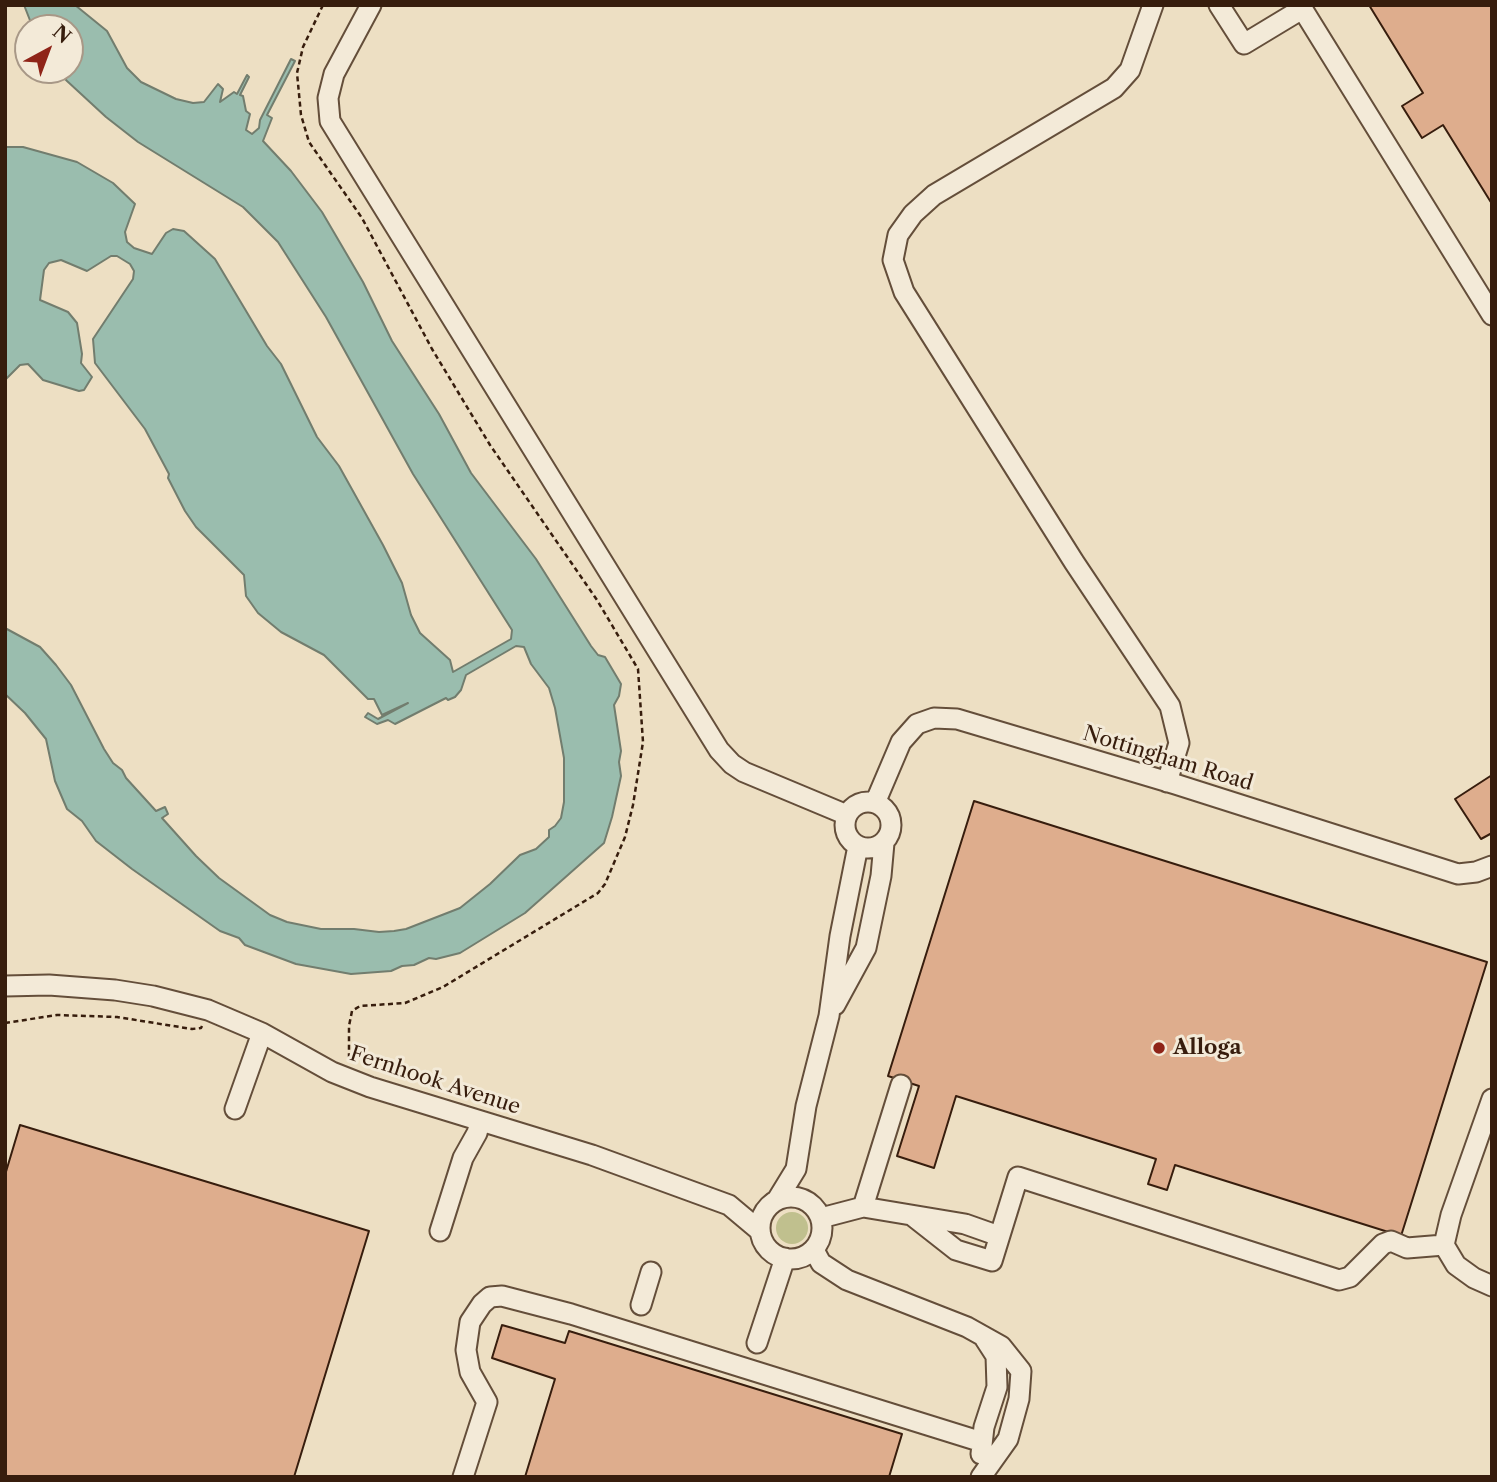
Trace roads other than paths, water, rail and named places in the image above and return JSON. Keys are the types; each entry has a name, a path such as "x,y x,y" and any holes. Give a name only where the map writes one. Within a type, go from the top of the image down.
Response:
{"street":[{"path":"371,5 334,74 328,98 330,121 719,750 744,772 847,816"},
{"path":"1153,5 1130,70 1114,88 934,195 898,234 893,260 905,292 1074,562 1170,706 1179,743 1167,782"},
{"path":"1219,5 1244,44 1301,7 1492,315"},
{"name":"Nottingham Road","path":"875,803 901,742 917,724 934,718 957,719 1458,874 1476,872 1492,866"},
{"path":"829,1016 866,948 881,876 884,843 891,829 888,813 875,803 859,804 847,816 846,833 858,846 876,847 884,843"},
{"path":"775,1202 786,1197 811,1204 821,1218 822,1231 814,1250 803,1257 785,1258 768,1249 760,1231 761,1221 796,1169 806,1106 829,1016 840,936 858,846"},
{"name":"Fernhook Avenue","path":"5,986 49,985 115,990 208,1010 262,1033 332,1072 370,1087 592,1154 729,1205 760,1231"},
{"path":"235,1109 262,1033"},
{"path":"863,1208 901,1085"},
{"path":"1492,1099 1451,1215 1444,1245 1456,1265 1474,1278 1492,1286"},
{"path":"440,1231 463,1158 480,1122"},
{"path":"796,1169 804,1200"},
{"path":"914,1217 956,1250 992,1261 1018,1177 1339,1280 1350,1277 1383,1244 1391,1241 1407,1248 1444,1245"},
{"name":"Fernhook Avenue","path":"729,1205 775,1202"},
{"path":"821,1218 863,1208 965,1224 999,1236"},
{"path":"814,1250 821,1263 847,1280 967,1327 1001,1346 1021,1371 1019,1399 1008,1439 980,1477"},
{"path":"757,1343 785,1258"},
{"path":"641,1305 651,1272"},
{"path":"463,1477 486,1402 470,1372 466,1350 470,1322 490,1297 502,1296 584,1318 982,1442"},
{"path":"980,1477 984,1427 997,1387 996,1356 982,1335"}],"place":[{"name":"Alloga","path":"1159,1048"}]}
